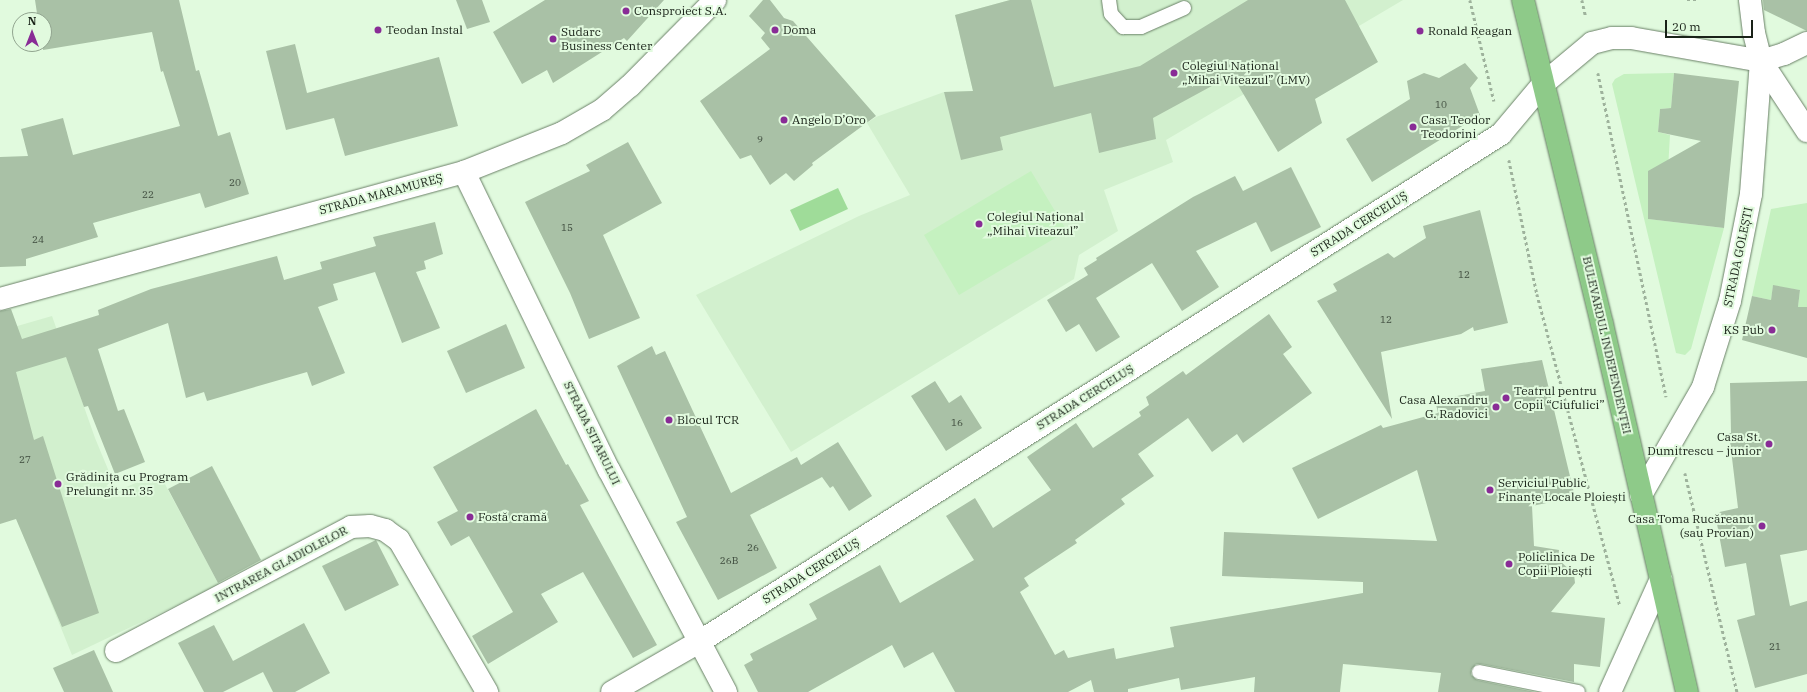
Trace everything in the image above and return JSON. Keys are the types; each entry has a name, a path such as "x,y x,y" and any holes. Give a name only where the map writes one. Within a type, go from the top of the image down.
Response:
{"main road":[{"name":"BULEVARDUL INDEPENDENȚEI","path":"1522,0 1642,495 1686,692"}],"street":[{"name":"STRADA MARAMUREȘ","path":"0,299 464,172 562,133 602,110 630,86 715,0"},
{"name":"STRADA GOLEȘTI","path":"1642,495 1703,387 1730,302 1751,194 1761,61 1754,33 1750,0"},
{"path":"1592,43 1612,38 1632,38 1761,61 1784,54 1807,43"},
{"name":"STRADA CERCELUȘ","path":"612,692 699,642 1502,134 1543,84 1592,43"},
{"path":"1761,61 1807,131"},
{"name":"STRADA SITARULUI","path":"464,172 609,470 726,692"},
{"name":"INTRAREA GLADIOLELOR","path":"116,651 351,527 370,526 385,530 399,540 486,692"},
{"path":"1610,692 1661,579"}],"lane":[{"path":"1109,0 1111,14 1123,28 1141,28 1184,8"},
{"path":"1479,672 1578,692"}],"path":[{"path":"1470,0 1514,179 1537,294 1620,607"},
{"path":"1582,0 1676,436 1737,692"},
{"path":"1687,0 1697,0"}],"shaded area":[{"name":"Colegiul Național „Mihai Viteazul”","path":"1010,0 1403,0 1166,140 1173,162 1104,190 1118,231 1079,255 1074,279 791,452 696,295 859,216 910,195 867,123 876,117 944,92 973,91 955,15"},
{"path":"1674,73 1671,108 1660,109 1658,132 1670,135 1668,169 1654,168 1648,174 1648,219 1724,228 1691,349 1685,355 1676,353 1612,84 1615,79 1624,74"},
{"path":"1031,171 1067,231 959,295 924,235"},
{"path":"838,188 848,209 800,231 790,210"},
{"path":"1807,203 1807,307 1798,307 1800,290 1773,286 1771,300 1752,296 1771,209"},
{"name":"Grădiniţa cu Program Prelungit nr. 35","path":"52,316 95,438 117,491 159,473 219,585 72,655 0,478 0,331"}],"building":[{"path":"35,0 179,0 196,71 199,70 218,136 230,132 249,194 205,208 200,193 93,223 98,237 26,259 26,266 0,267 0,157 28,156 21,129 63,118 73,155 180,126 163,71 161,72 152,32 52,49 52,12 37,12"},
{"path":"456,0 482,0 490,22 467,29"},
{"name":"Sudarc Business Center","path":"545,0 664,0 627,41 624,38 553,83 547,70 522,84 493,32"},
{"path":"763,0 770,0 784,18 793,21 876,116 812,163 813,165 794,181 786,173 770,185 751,155 740,159 700,101 770,49 761,38 765,33 749,16"},
{"path":"1010,0 1031,0 1054,87 1140,66 1248,0 1345,0 1378,62 1315,99 1322,123 1278,152 1232,75 1153,118 1156,139 1099,153 1091,113 1000,137 1003,150 961,160 944,92 973,91 955,15"},
{"path":"1763,0 1807,0 1807,31 1764,10"},
{"path":"295,44 307,93 439,57 458,126 345,156 334,118 286,130 266,51"},
{"name":"Casa Teodor Teodorini","path":"1465,63 1478,78 1470,88 1480,115 1372,182 1346,139 1410,99 1407,81 1424,73 1439,78"},
{"path":"1674,73 1739,81 1724,228 1648,219 1648,171 1701,141 1658,132 1660,109 1671,108"},
{"path":"628,142 662,203 603,235 640,318 589,339 570,293 525,202 590,171 586,165"},
{"path":"1291,167 1321,227 1271,252 1256,222 1196,251 1219,287 1182,311 1152,263 1096,298 1120,337 1096,352 1079,324 1066,332 1047,300 1088,275 1084,268 1097,260 1096,258 1193,197 1235,176 1243,191"},
{"path":"1480,210 1508,323 1474,331 1473,327 1461,334 1381,352 1392,419 1317,301 1337,291 1333,284 1388,253 1394,258 1426,238 1423,226"},
{"path":"435,222 443,254 424,261 426,269 416,272 440,328 402,343 375,272 333,284 338,300 318,307 345,373 312,386 307,372 207,401 204,392 186,398 168,323 98,349 118,411 124,409 145,462 115,474 88,406 84,407 66,357 16,372 34,440 43,436 99,613 62,627 16,519 0,524 0,311 11,309 22,339 99,315 98,310 151,289 277,256 284,280 322,269 320,262 376,246 373,237"},
{"path":"1773,285 1800,290 1798,307 1807,307 1807,358 1742,340 1752,296 1771,300"},
{"path":"1269,314 1292,347 1283,354 1312,393 1243,443 1237,434 1212,452 1188,418 1138,454 1154,476 1121,499 1125,504 1075,540 1077,543 1024,578 1029,586 1020,592 1055,655 1064,650 1068,658 1114,648 1116,659 1174,647 1170,627 1363,593 1363,582 1222,576 1224,532 1437,541 1417,470 1318,519 1292,468 1381,425 1383,428 1438,413 1435,400 1485,391 1481,369 1542,360 1575,497 1532,506 1534,546 1559,550 1558,559 1574,574 1575,583 1551,612 1605,618 1600,667 1574,664 1574,682 1481,664 1476,664 1471,670 1471,675 1477,680 1535,692 1438,692 1441,673 1343,664 1340,692 1254,692 1255,677 1181,690 1179,678 1128,689 1128,692 1094,692 1091,680 1068,692 955,692 933,652 904,668 892,645 808,692 758,692 744,665 753,660 750,654 817,619 809,604 880,565 900,603 974,560 946,516 975,498 993,528 1051,490 1027,457 1076,423 1093,448 1141,416 1139,412 1149,405 1146,397 1183,371 1186,375"},
{"path":"506,324 525,368 466,393 447,351"},
{"path":"652,346 656,355 665,351 731,493 797,457 801,465 838,442 872,496 849,511 833,486 830,488 822,477 750,515 777,568 718,600 676,522 687,517 617,366"},
{"path":"935,381 949,403 961,395 982,428 946,451 911,396"},
{"path":"1807,381 1807,550 1780,555 1790,606 1807,601 1807,674 1755,688 1737,620 1755,615 1746,563 1725,567 1715,513 1738,508 1729,433 1731,433 1730,383"},
{"path":"536,409 566,465 568,464 589,501 580,505 657,645 633,658 583,572 541,594 558,622 488,664 472,636 513,612 469,536 451,546 437,522 458,511 433,467"},
{"path":"212,466 261,560 218,583 168,489"},
{"path":"376,540 399,585 345,611 322,566"},
{"path":"304,623 330,673 295,692 273,692 263,672 223,692 204,692 178,643 214,625 233,661"},
{"path":"94,650 113,692 64,692 53,668"}],"place":[{"name":"Consproiect S.A.","path":"626,11"},
{"name":"Teodan Instal","path":"378,30"},
{"name":"Doma","path":"775,30"},
{"name":"Ronald Reagan","path":"1420,31"},
{"name":"Sudarc Business Center","path":"553,39"},
{"name":"Colegiul Național „Mihai Viteazul” (LMV)","path":"1174,73"},
{"name":"Angelo D’Oro","path":"784,120"},
{"name":"Casa Teodor Teodorini","path":"1413,127"},
{"name":"Colegiul Național „Mihai Viteazul”","path":"979,224"},
{"name":"KS Pub","path":"1772,330"},
{"name":"Teatrul pentru Copii “Ciufulici”","path":"1506,398"},
{"name":"Casa Alexandru G. Radovici","path":"1496,407"},
{"name":"Blocul TCR","path":"669,420"},
{"name":"Casa St. Dumitrescu – junior","path":"1769,444"},
{"name":"Grădiniţa cu Program Prelungit nr. 35","path":"58,484"},
{"name":"Serviciul Public Finanțe Locale Ploiești","path":"1490,490"},
{"name":"Fostă cramă","path":"470,517"},
{"name":"Casa Toma Rucăreanu (sau Provian)","path":"1762,526"},
{"name":"Policlinica De Copii Ploiești","path":"1509,564"}]}
